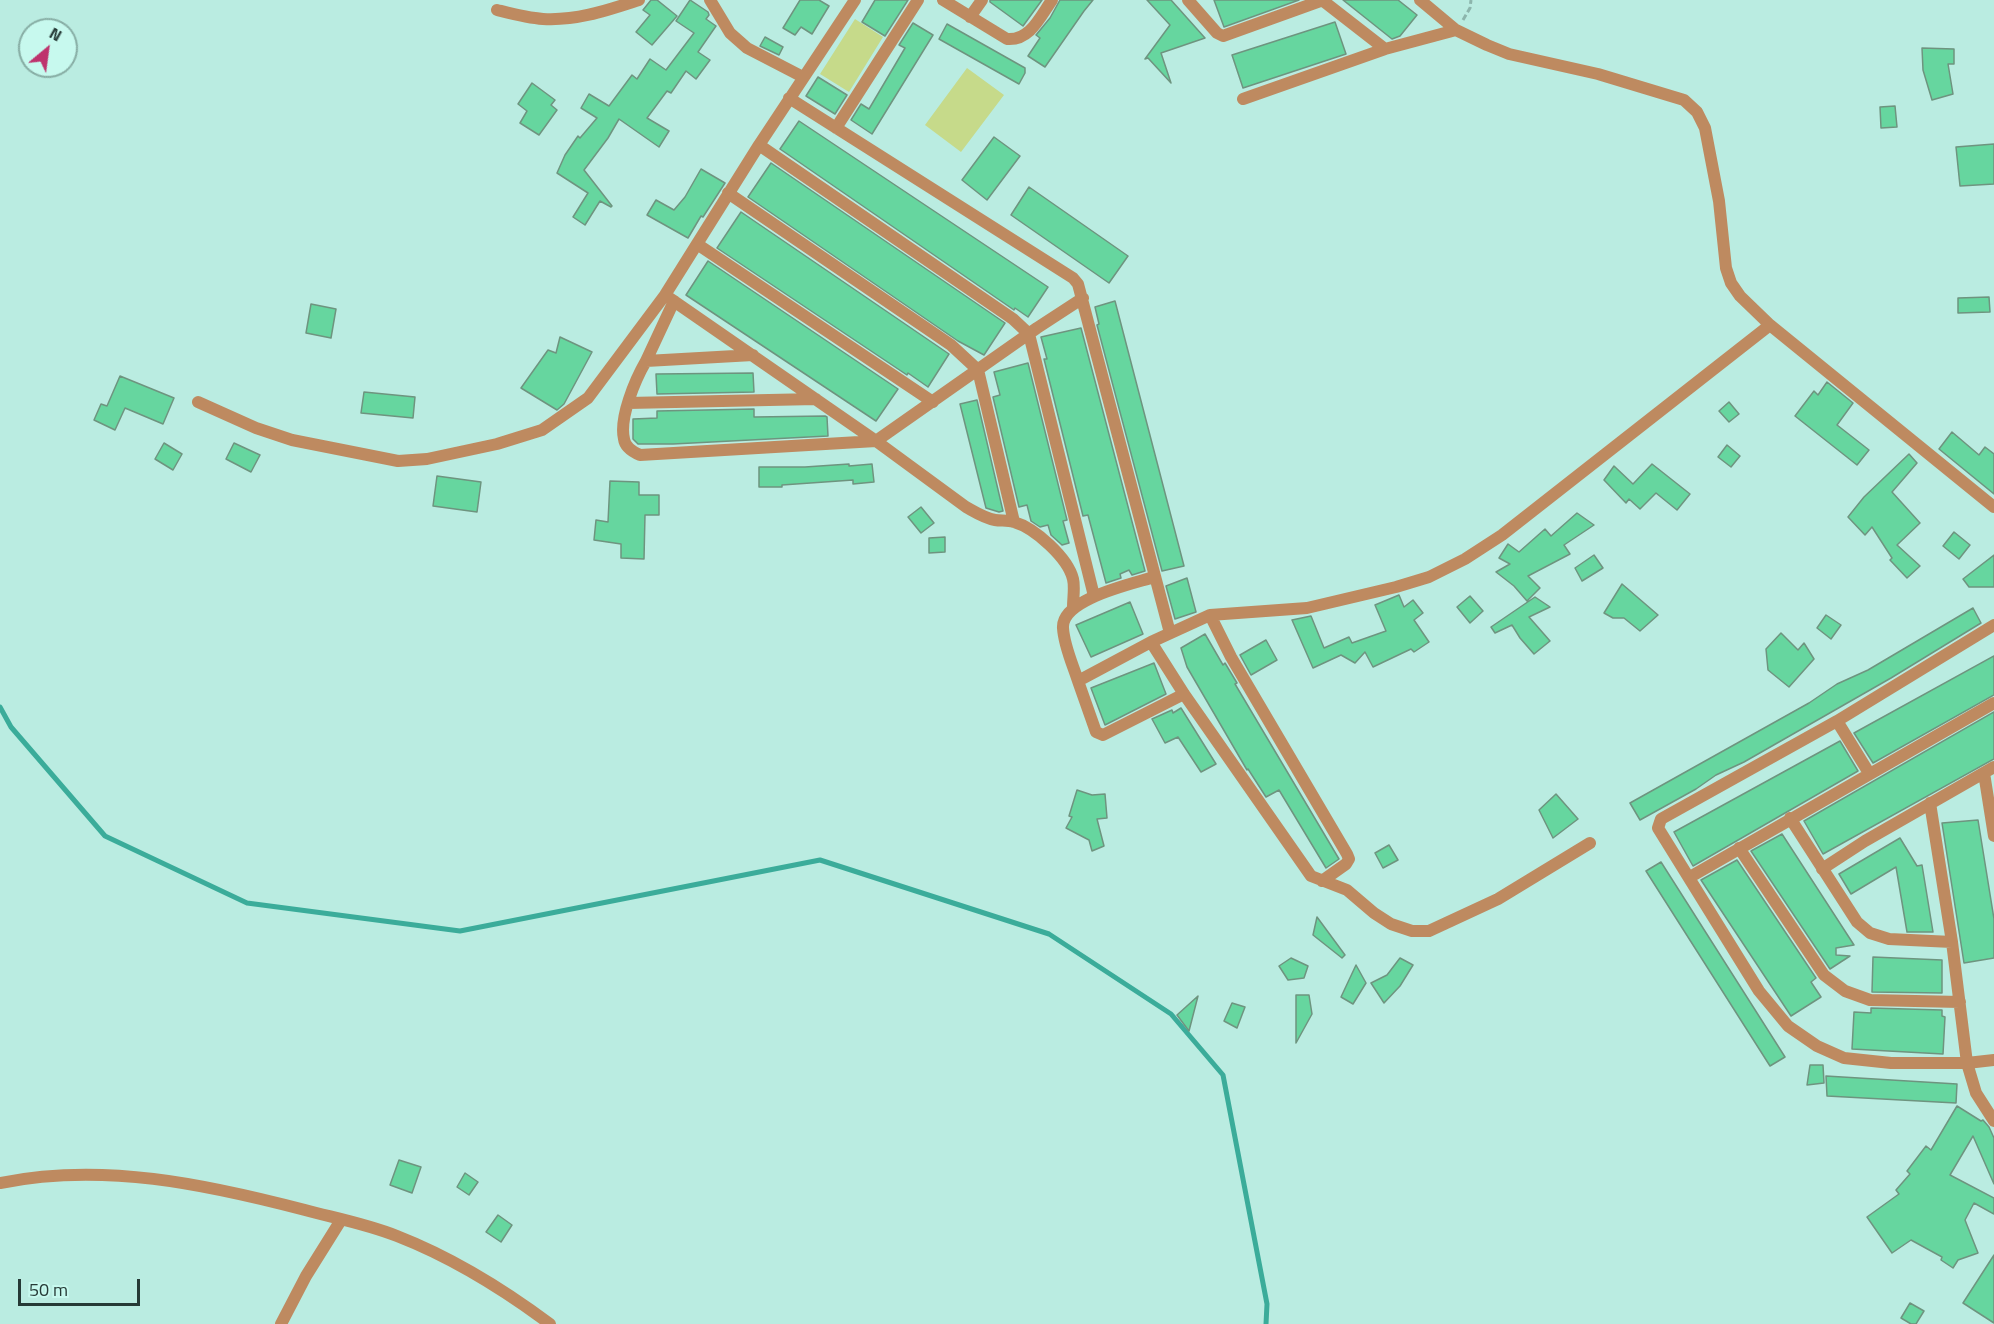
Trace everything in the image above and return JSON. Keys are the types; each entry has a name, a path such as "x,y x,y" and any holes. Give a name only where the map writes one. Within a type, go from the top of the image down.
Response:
{"street":[{"path":"497,10 544,19 568,19 599,13 639,0"},
{"path":"710,0 730,33 747,48 803,77"},
{"path":"855,0 789,98 697,244 670,298 628,403 623,438 626,445 640,455 876,441 1083,298"},
{"path":"836,128 918,0"},
{"path":"943,0 1007,39 1015,40 1030,31 1052,0"},
{"path":"970,17 982,0"},
{"path":"1188,0 1217,33 1223,36 1322,0 1385,49"},
{"path":"1420,0 1456,30 1509,54 1598,74 1684,100 1697,112 1705,128 1717,191 1726,268 1740,296 1770,325 1994,507"},
{"path":"1243,99 1385,49 1456,30"},
{"path":"789,98 1073,278 1078,284 1170,633"},
{"path":"759,145 1013,319 1029,334 1094,596"},
{"path":"728,193 951,345 978,370 1014,522"},
{"path":"697,244 933,402"},
{"path":"670,298 876,441 966,507 981,516 1014,522 1038,536 1058,554 1068,567 1074,580 1073,607"},
{"path":"198,402 292,441 398,462 428,459 497,444 542,430 588,398 670,298"},
{"path":"1078,681 1151,642 1210,615 1316,606 1429,577 1465,559 1502,535 1770,325"},
{"path":"646,362 753,355"},
{"path":"628,403 816,399"},
{"path":"1154,577 1094,596 1073,607 1065,616 1063,627 1078,681 1099,735 1184,694"},
{"path":"1210,615 1231,657 1347,854 1349,859 1346,864 1322,881"},
{"path":"1994,625 1837,720 1661,819 1659,828 1759,991 1788,1026 1817,1046 1844,1058 1891,1064 1967,1063 1994,1060"},
{"path":"1151,642 1184,694 1311,876 1347,890 1391,924 1412,930 1429,931 1498,899 1590,843"},
{"path":"1690,877 1994,703"},
{"path":"1837,720 1869,773"},
{"path":"1822,869 1865,841 1989,770 1994,836"},
{"path":"1930,803 1952,942 1967,1063 1976,1093 1994,1121"},
{"path":"1790,818 1857,922 1870,933 1889,939 1952,942"},
{"path":"1739,848 1824,975 1845,991 1870,1000 1960,1002"},
{"path":"0,1183 33,1176 84,1173 141,1177 216,1189 341,1220 396,1235 448,1260 488,1282 550,1324"},
{"path":"280,1324 306,1276 341,1220"}],"path":[{"path":"1456,30 1470,8 1471,0"}],"green space":[{"path":"855,19 883,37 849,92 820,74"},
{"path":"967,68 1004,95 961,152 925,125"}],"building":[{"path":"651,0 657,0 677,16 652,45 636,32 650,15 643,10"},
{"path":"690,0 708,12 706,19 716,26 698,52 710,60 696,79 686,71 671,93 667,91 647,118 669,131 659,147 619,119 584,170 612,206 600,201 585,225 573,217 588,193 557,173 565,155 578,136 580,138 597,118 581,108 589,94 609,106 632,75 637,79 650,59 666,70 694,33 676,21"},
{"path":"800,0 819,0 829,6 812,34 801,27 795,35 783,28"},
{"path":"875,0 908,0 885,36 862,22"},
{"path":"990,0 1042,0 1023,26"},
{"path":"1060,0 1093,0 1045,67 1028,56 1040,38 1036,35 1050,18"},
{"path":"1147,0 1171,0 1205,38 1161,53 1171,83 1148,58 1145,59 1170,25"},
{"path":"1214,0 1299,0 1224,27"},
{"path":"1343,0 1398,0 1417,15 1400,36 1392,39"},
{"path":"1335,22 1346,54 1243,88 1232,55"},
{"path":"913,23 933,35 872,134 851,120 861,104 869,109 905,48 899,45"},
{"path":"947,24 1025,68 1019,84 939,39"},
{"path":"765,37 783,47 779,55 760,46"},
{"path":"1922,48 1954,49 1954,64 1948,64 1953,94 1932,100 1923,70"},
{"path":"818,77 847,95 835,114 806,96"},
{"path":"532,83 555,100 551,105 557,110 539,135 520,123 527,111 518,104"},
{"path":"1895,106 1897,127 1881,128 1880,107"},
{"path":"799,121 1048,287 1028,317 1015,308 1014,310 780,149"},
{"path":"994,137 1020,156 987,200 962,180"},
{"path":"1994,144 1994,184 1960,186 1956,147"},
{"path":"771,163 1005,323 984,355 958,341 748,197"},
{"path":"701,169 725,183 688,238 647,215 656,200 674,210 685,197"},
{"path":"1029,187 1128,256 1109,283 1011,215"},
{"path":"741,212 949,354 928,387 717,248"},
{"path":"708,261 898,389 876,421 686,295"},
{"path":"1989,297 1990,312 1958,313 1958,298"},
{"path":"1115,301 1184,566 1162,571 1097,325 1099,324 1095,307"},
{"path":"311,304 336,309 331,338 306,333"},
{"path":"1081,328 1145,571 1132,575 1129,570 1120,574 1121,578 1106,583 1088,515 1083,516 1044,359 1047,359 1041,337"},
{"path":"560,337 592,352 564,404 557,410 521,388 548,350 556,353"},
{"path":"1028,363 1067,520 1063,521 1069,543 1062,545 1051,535 1048,525 1040,527 1031,521 1027,505 1019,507 993,397 1000,395 994,372"},
{"path":"753,373 754,392 657,394 656,374"},
{"path":"120,376 174,398 163,424 125,408 115,430 94,420 101,404 107,406"},
{"path":"1827,382 1853,403 1837,425 1869,450 1857,465 1795,416 1814,391 1818,395"},
{"path":"364,392 415,397 413,418 361,413"},
{"path":"977,400 1003,511 999,512 986,508 960,404"},
{"path":"1729,402 1739,414 1729,422 1719,411"},
{"path":"754,409 754,417 825,416 827,417 828,436 673,444 638,444 633,439 633,419 657,418 657,411"},
{"path":"1952,432 1979,455 1985,447 1994,454 1994,494 1939,449"},
{"path":"164,443 182,454 173,470 155,459"},
{"path":"234,443 260,455 251,472 226,459"},
{"path":"1727,445 1740,456 1731,467 1718,457"},
{"path":"1909,454 1917,463 1892,492 1920,523 1897,545 1920,566 1907,578 1890,560 1892,558 1872,527 1865,535 1848,517 1864,497"},
{"path":"849,464 849,466 872,464 874,482 853,484 853,480 759,487 759,467"},
{"path":"1652,464 1690,494 1677,510 1656,493 1640,509 1629,499 1626,503 1604,480 1614,466 1633,484"},
{"path":"437,476 481,482 477,512 433,506"},
{"path":"610,481 639,482 639,495 659,495 659,515 645,515 644,559 621,558 621,544 594,540 596,520 608,522"},
{"path":"921,507 934,523 921,533 908,517"},
{"path":"1577,513 1594,525 1564,545 1570,554 1528,576 1540,588 1527,601 1514,586 1496,572 1510,564 1499,558 1508,544 1519,552 1545,529 1551,536"},
{"path":"1954,532 1970,545 1959,559 1943,546"},
{"path":"945,537 945,552 929,553 929,538"},
{"path":"1594,555 1603,568 1582,581 1575,568"},
{"path":"1994,555 1994,587 1969,587 1963,579"},
{"path":"1187,578 1196,612 1175,619 1166,586"},
{"path":"1622,584 1658,615 1640,631 1624,618 1613,618 1604,613"},
{"path":"1399,595 1404,607 1413,600 1423,613 1414,620 1429,642 1414,652 1411,649 1373,667 1365,652 1355,663 1341,655 1313,668 1292,620 1311,616 1324,648 1349,637 1352,643 1386,631 1375,605"},
{"path":"1470,596 1483,611 1470,623 1457,607"},
{"path":"1535,597 1550,607 1529,617 1550,641 1534,654 1512,625 1495,633 1491,627"},
{"path":"1130,602 1143,634 1091,657 1076,625"},
{"path":"1973,608 1981,623 1891,678 1640,820 1630,803 1809,703 1837,684 1868,670"},
{"path":"1826,615 1841,625 1831,639 1817,628"},
{"path":"1781,633 1798,650 1804,643 1814,659 1789,687 1768,670 1766,649"},
{"path":"1205,634 1223,665 1225,663 1237,683 1235,684 1339,859 1326,868 1279,790 1266,797 1247,770 1187,667 1181,648"},
{"path":"1266,640 1277,660 1251,675 1240,655"},
{"path":"1994,656 1994,695 1873,763 1854,733"},
{"path":"1154,663 1166,694 1105,725 1091,688"},
{"path":"1181,708 1216,764 1201,772 1178,737 1165,743 1152,719 1172,710 1173,713"},
{"path":"1994,712 1994,759 1823,854 1804,821"},
{"path":"1840,741 1858,771 1693,866 1674,832"},
{"path":"1077,790 1092,795 1105,794 1107,818 1097,819 1104,846 1092,851 1089,840 1066,828 1072,817 1069,816"},
{"path":"1556,794 1578,819 1553,838 1539,810"},
{"path":"1978,820 1994,919 1994,958 1964,963 1942,823"},
{"path":"1782,834 1854,945 1836,948 1836,955 1850,956 1830,969 1751,851"},
{"path":"1900,838 1917,866 1922,865 1933,932 1907,932 1896,867 1851,894 1839,874"},
{"path":"1389,845 1398,860 1383,868 1375,853"},
{"path":"1737,860 1816,978 1811,982 1821,997 1791,1016 1701,880"},
{"path":"1661,862 1785,1057 1770,1066 1646,871"},
{"path":"1317,917 1345,955 1342,958 1313,935"},
{"path":"1873,957 1942,960 1942,993 1872,992"},
{"path":"1291,958 1308,966 1304,978 1288,980 1279,966"},
{"path":"1400,958 1413,965 1400,986 1384,1003 1371,983 1387,975"},
{"path":"1356,965 1366,983 1353,1004 1341,997"},
{"path":"1296,995 1309,995 1312,1014 1296,1043"},
{"path":"1198,996 1189,1031 1177,1015"},
{"path":"1232,1003 1245,1007 1237,1028 1224,1021"},
{"path":"1871,1008 1942,1010 1942,1016 1945,1017 1943,1054 1852,1049 1854,1012 1871,1013"},
{"path":"1810,1065 1823,1065 1824,1083 1807,1085"},
{"path":"1826,1076 1957,1084 1956,1103 1827,1096"},
{"path":"1957,1106 1981,1121 1983,1120 1989,1127 1994,1138 1994,1184 1973,1136 1950,1175 1994,1198 1994,1214 1974,1203 1965,1220 1978,1253 1958,1260 1953,1268 1941,1260 1942,1257 1911,1240 1892,1253 1867,1217 1899,1194 1896,1190 1910,1174 1907,1171 1926,1146 1931,1150"},
{"path":"399,1160 421,1167 412,1193 390,1185"},
{"path":"465,1173 478,1182 469,1195 457,1187"},
{"path":"498,1215 512,1225 501,1242 486,1232"},
{"path":"1994,1255 1994,1323 1963,1303"},
{"path":"1910,1303 1924,1311 1916,1324 1911,1324 1901,1318"}],"waterway":[{"path":"0,707 11,727 105,836 247,903 460,931 820,860 1049,934 1171,1014 1223,1075 1267,1304 1266,1324"}]}
